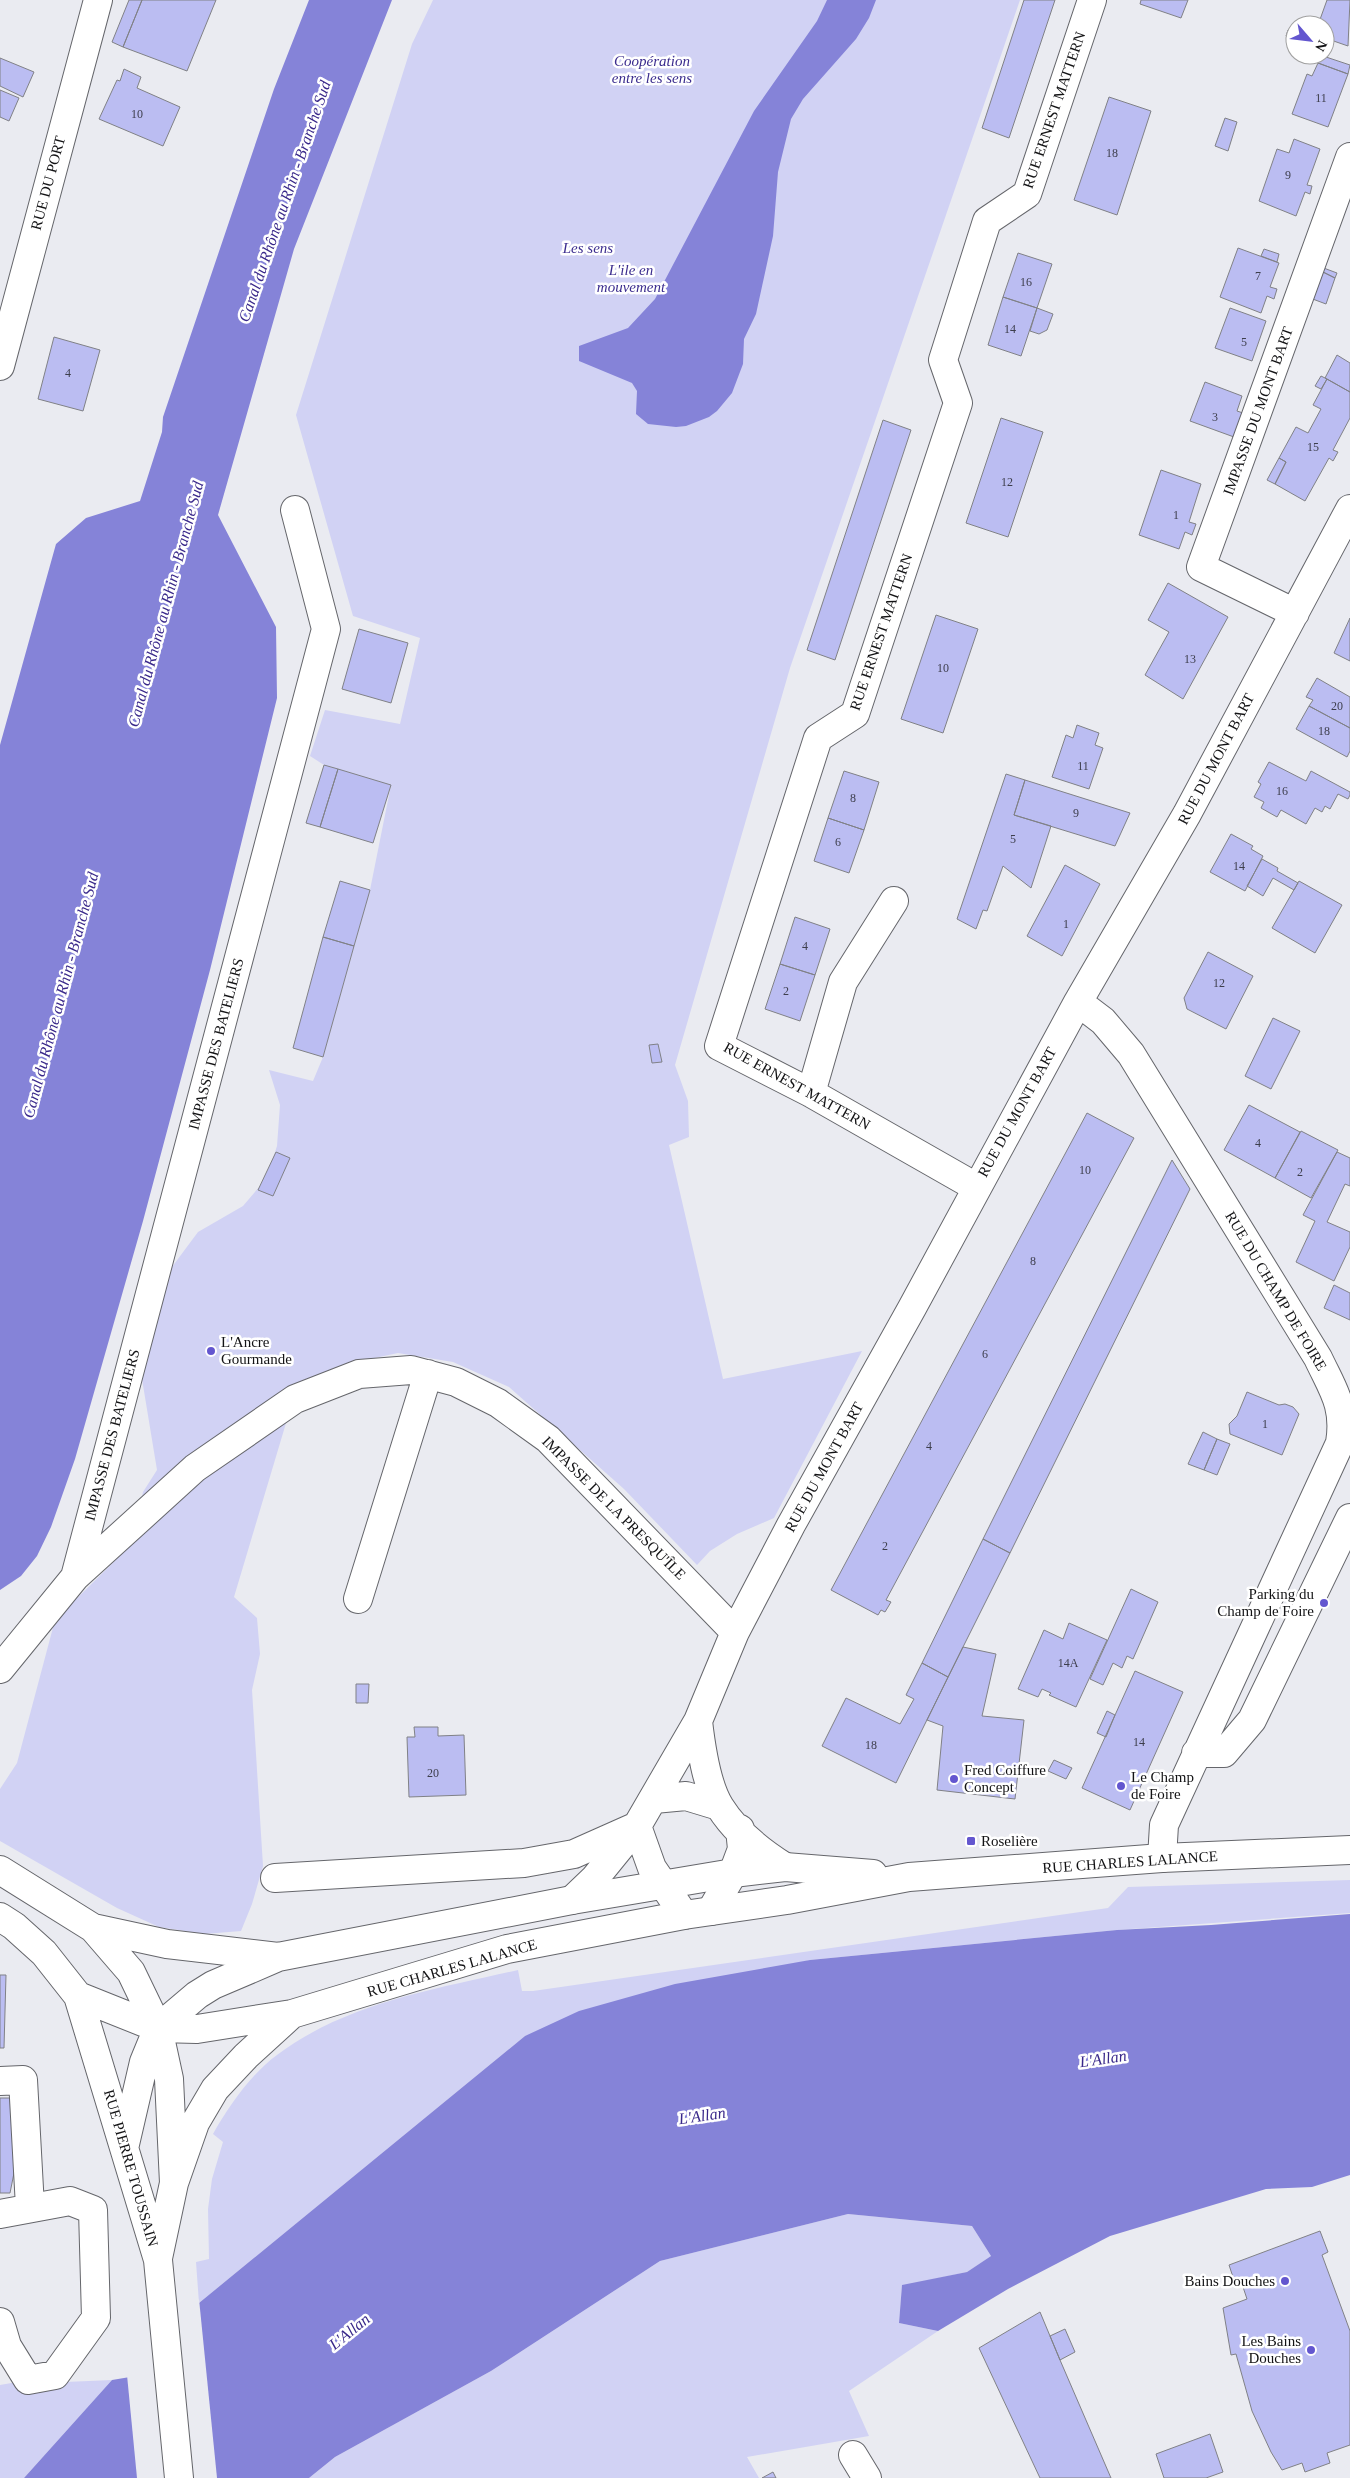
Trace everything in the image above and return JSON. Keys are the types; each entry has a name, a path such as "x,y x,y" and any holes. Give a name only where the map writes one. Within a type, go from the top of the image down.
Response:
{"street":[{"name":"RUE DU PORT","path":"0,366 98,0"},
{"name":"RUE ERNEST MATTERN","path":"976,1187 811,1093 719,1046 818,738 855,714 958,403 943,360 987,221 1027,194 1092,0"},
{"name":"IMPASSE DU MONT BART","path":"1295,613 1201,567 1350,157"},
{"name":"RUE DU MONT BART","path":"572,1900 595,1878 637,1826 698,1721 735,1632 976,1187 1078,1002 1186,814 1350,509"},
{"name":"IMPASSE DES BATELIERS","path":"75,1577 326,629 295,510"},
{"path":"811,1093 843,982 894,901"},
{"name":"RUE DU CHAMP DE FOIRE","path":"1078,1002 1103,1021 1131,1054 1345,1404 1340,1443 1164,1825 1162,1858"},
{"name":"IMPASSE DE LA PRESQU'ÎLE","path":"0,1669 75,1577 195,1468 295,1399 359,1374 410,1370 456,1382 498,1403 548,1439 735,1632"},
{"path":"358,1599 428,1374"},
{"path":"1196,1753 1224,1754 1252,1720 1350,1518"},
{"path":"698,1721 703,1759 720,1806 760,1851 785,1867"},
{"path":"654,1799 686,1796 720,1806"},
{"path":"275,1878 516,1864 574,1854 637,1826 652,1868 684,1915"},
{"path":"711,1910 733,1873 742,1849 740,1829"},
{"name":"RUE CHARLES LALANCE","path":"174,2183 195,2123 215,2089 246,2056 292,2014 507,1949 711,1910 788,1900 909,1877 1162,1858 1350,1850"},
{"name":"RUE CHARLES LALANCE","path":"93,1928 166,1944 278,1957 572,1900 733,1873 785,1867 909,1877"},
{"path":"0,1870 93,1928"},
{"path":"0,1917 14,1926 44,1953 78,1996 158,2028 198,2029 292,2014"},
{"name":"RUE PIERRE TOUSSAIN","path":"93,1928 131,1972 158,2028 169,2079 174,2183 158,2260"},
{"path":"124,2149 144,2062 158,2028 197,1995 213,1985 278,1957"},
{"name":"RUE PIERRE TOUSSAIN","path":"78,1996 101,2066 158,2260"},
{"path":"0,2081 24,2080 30,2207"},
{"path":"0,2214 70,2201 93,2210 96,2318 55,2375 28,2380 7,2346 0,2322"},
{"path":"158,2260 179,2478"},
{"path":"853,2455 867,2478"}],"green space":[{"name":"L'ile en mouvement","path":"433,0 1020,0 790,668 675,1065 688,1101 689,1137 669,1145 723,1379 862,1351 774,1518 737,1534 710,1551 697,1565 624,1489 509,1387 453,1362 398,1353 342,1365 298,1383 234,1597 257,1618 260,1654 252,1690 263,1866 252,1904 241,1931 204,1934 159,1927 117,1908 0,1841 0,1789 17,1763 55,1620 132,1544 143,1492 157,1470 142,1379 169,1271 198,1232 243,1206 266,1179 277,1146 280,1105 269,1070 313,1081 323,1057 370,890 391,785 324,765 310,756 325,710 400,724 420,638 353,616 296,415 412,44"},
{"path":"1350,1880 1350,1913 1117,1930 810,1960 525,2036 199,2303 196,2262 209,2259 208,2209 212,2179 223,2142 213,2134 241,2092 267,2063 304,2037 332,2022 362,2010 424,1992 518,1970 522,1991 533,1991 1108,1908 1128,1887"},
{"path":"848,2214 972,2226 991,2256 967,2272 902,2286 899,2323 938,2331 849,2391 869,2436 747,2457 759,2478 309,2478 335,2457 491,2371 660,2261"},
{"path":"112,2380 24,2478 0,2478 0,2385 17,2382 42,2383"}],"water":[{"name":"Canal du Rhône au Rhin - Branche Sud","path":"309,0 392,0 294,249 218,515 276,627 277,698 210,970 143,1221 75,1459 51,1527 37,1556 21,1576 0,1590 0,745 56,544 86,518 140,501 162,432 163,417 274,89"},
{"path":"827,0 876,0 869,18 856,39 803,99 791,119 778,172 773,236 756,314 744,339 743,364 732,393 717,411 709,417 686,426 676,427 648,424 636,414 637,391 632,383 579,361 579,346 628,328 655,299 754,111 817,21"},
{"name":"L'Allan","path":"1350,1914 1350,2175 1312,2187 1266,2189 1110,2236 1008,2289 938,2331 899,2323 902,2285 967,2272 991,2256 972,2226 848,2214 660,2261 491,2371 335,2457 309,2478 24,2478 112,2380 130,2377 199,2303 525,2036 579,2011 675,1984 810,1960 1117,1930"}],"pier":[{"path":"199,2299 217,2478 137,2478 127,2375"}],"building":[{"path":"129,0 142,0 123,47 112,42"},
{"path":"142,0 216,0 187,71 123,47"},
{"path":"1024,0 1055,0 1009,138 982,128"},
{"path":"1141,0 1188,0 1181,18 1140,4"},
{"path":"1327,0 1350,0 1348,46 1335,41 1335,15 1322,15"},
{"path":"0,58 34,72 23,97 0,86"},
{"path":"1335,60 1350,65 1348,74 1323,65 1335,65"},
{"path":"1317,65 1323,65 1348,74 1328,127 1292,114 1307,74 1312,76"},
{"path":"124,69 141,77 137,88 180,107 163,146 99,119 117,80 120,81"},
{"path":"0,90 19,98 9,121 0,117"},
{"path":"1109,97 1151,111 1117,215 1074,200"},
{"path":"1225,118 1237,122 1228,151 1215,146"},
{"path":"1294,139 1320,149 1307,185 1312,186 1310,194 1305,192 1296,216 1259,201 1277,149 1289,153"},
{"path":"1238,248 1279,263 1270,287 1277,289 1274,299 1267,296 1261,313 1220,297"},
{"path":"1264,249 1279,254 1277,262 1261,256"},
{"path":"1018,253 1052,264 1037,308 1003,297"},
{"path":"1321,267 1337,273 1335,278 1319,270"},
{"path":"1319,270 1335,278 1326,304 1310,298"},
{"path":"1003,297 1037,308 1021,356 988,345"},
{"path":"1037,308 1053,314 1047,330 1039,334 1030,331"},
{"path":"1230,308 1266,321 1252,361 1215,348"},
{"path":"54,337 100,350 83,411 38,399"},
{"path":"1337,355 1350,363 1350,392 1325,378"},
{"path":"1321,376 1327,379 1321,389 1315,386"},
{"path":"1327,379 1350,392 1350,418 1333,450 1338,452 1333,461 1329,458 1305,501 1275,484 1286,462 1279,458 1296,427 1308,433 1321,409 1313,405"},
{"path":"1205,382 1242,396 1237,411 1243,413 1234,437 1190,421"},
{"path":"1001,418 1043,432 1008,537 966,523"},
{"path":"883,420 911,430 835,660 807,650"},
{"path":"1279,458 1286,462 1275,484 1267,480"},
{"path":"1161,470 1201,484 1189,522 1196,524 1192,535 1185,532 1179,549 1139,535"},
{"path":"1168,583 1228,617 1183,699 1145,675 1169,632 1148,620"},
{"path":"936,615 978,629 943,733 901,719"},
{"path":"1350,618 1350,661 1334,653"},
{"path":"359,629 408,643 391,703 342,689"},
{"path":"1317,678 1350,697 1350,728 1309,706 1313,700 1306,697"},
{"path":"1309,706 1350,728 1350,751 1347,757 1296,729"},
{"path":"1077,725 1099,733 1095,745 1103,748 1089,789 1052,777 1066,735 1073,738"},
{"path":"1269,762 1306,781 1311,771 1350,792 1350,795 1348,799 1338,794 1330,809 1325,806 1322,812 1315,808 1306,824 1281,810 1277,817 1261,808 1264,802 1254,797 1261,784 1258,782"},
{"path":"324,765 338,769 320,827 306,823"},
{"path":"338,769 391,785 373,843 320,827"},
{"path":"844,771 879,782 864,830 828,818"},
{"path":"1006,774 1025,780 1014,815 1051,826 1031,888 1003,866 987,911 983,910 976,929 957,919"},
{"path":"1025,780 1130,813 1115,846 1014,815"},
{"path":"828,818 864,830 849,873 814,861"},
{"path":"1231,834 1253,846 1251,849 1263,856 1245,891 1210,872"},
{"path":"1262,859 1278,868 1277,871 1298,883 1294,890 1273,878 1263,896 1247,886"},
{"path":"1065,865 1100,884 1062,956 1027,936"},
{"path":"340,881 370,890 354,946 323,937"},
{"path":"1299,881 1342,905 1315,953 1272,928"},
{"path":"795,917 830,929 815,975 780,964"},
{"path":"323,937 354,946 323,1057 293,1048"},
{"path":"1208,952 1253,976 1226,1029 1187,1009 1184,998"},
{"path":"780,964 815,975 800,1021 765,1009"},
{"path":"1273,1018 1300,1031 1271,1089 1245,1076"},
{"path":"658,1044 662,1062 652,1063 649,1045"},
{"path":"1249,1105 1300,1132 1275,1178 1224,1150"},
{"path":"1087,1113 1134,1138 886,1600 891,1602 885,1612 881,1610 878,1615 831,1590"},
{"path":"1301,1131 1338,1150 1311,1198 1275,1178"},
{"path":"276,1152 290,1158 273,1196 258,1190"},
{"path":"1337,1152 1350,1158 1350,1186 1345,1184 1327,1222 1350,1232 1350,1247 1334,1281 1296,1262 1315,1221 1303,1215"},
{"path":"1172,1160 1190,1189 1010,1553 983,1539"},
{"path":"1334,1285 1350,1293 1350,1320 1324,1308"},
{"path":"1247,1392 1279,1405 1285,1404 1293,1407 1299,1414 1282,1455 1230,1434 1229,1424 1237,1416"},
{"path":"1203,1432 1217,1439 1204,1470 1188,1464"},
{"path":"1217,1439 1230,1444 1217,1475 1204,1470"},
{"path":"983,1539 1010,1553 948,1677 922,1663"},
{"path":"1131,1589 1158,1602 1133,1659 1127,1656 1122,1668 1113,1663 1103,1685 1090,1679"},
{"path":"1069,1623 1107,1640 1076,1707 1049,1695 1051,1693 1042,1689 1038,1697 1018,1689 1044,1630 1063,1639"},
{"path":"963,1647 996,1654 982,1716 1024,1720 1015,1799 937,1790 943,1726 927,1720"},
{"path":"922,1663 948,1677 896,1783 822,1746 846,1698 900,1724 914,1699 906,1695"},
{"path":"1135,1671 1183,1692 1130,1810 1082,1788"},
{"path":"356,1684 369,1684 368,1703 356,1703"},
{"path":"1107,1711 1115,1715 1106,1737 1097,1733"},
{"path":"414,1727 438,1727 438,1736 464,1735 466,1795 409,1797 407,1737 415,1737"},
{"path":"1054,1760 1072,1768 1066,1779 1048,1771"},
{"path":"0,1975 6,1975 4,2048 0,2048"},
{"path":"0,2098 12,2098 16,2163 10,2193 0,2193"},
{"path":"1320,2231 1328,2252 1322,2255 1350,2331 1350,2445 1327,2453 1330,2463 1305,2472 1302,2463 1282,2470 1271,2452 1252,2411 1236,2354 1231,2355 1223,2308 1247,2299 1242,2284 1236,2286 1229,2265"},
{"path":"1040,2312 1111,2478 1040,2478 979,2348"},
{"path":"1065,2329 1075,2352 1060,2360 1050,2336"},
{"path":"1210,2434 1223,2472 1206,2478 1164,2478 1156,2454"},
{"path":"773,2472 776,2478 762,2478"}],"place":[{"name":"L'Ancre Gourmande","path":"211,1351"},
{"name":"Parking du Champ de Foire","path":"1324,1603"},
{"name":"Fred Coiffure Concept","path":"954,1779"},
{"name":"Le Champ de Foire","path":"1121,1786"},
{"name":"Roselière","path":"971,1841"},
{"name":"Bains Douches","path":"1285,2281"},
{"name":"Les Bains Douches","path":"1311,2350"}],"park label":[{"name":"Coopération entre les sens","path":"652,70"},
{"name":"Les sens","path":"588,248"}]}
